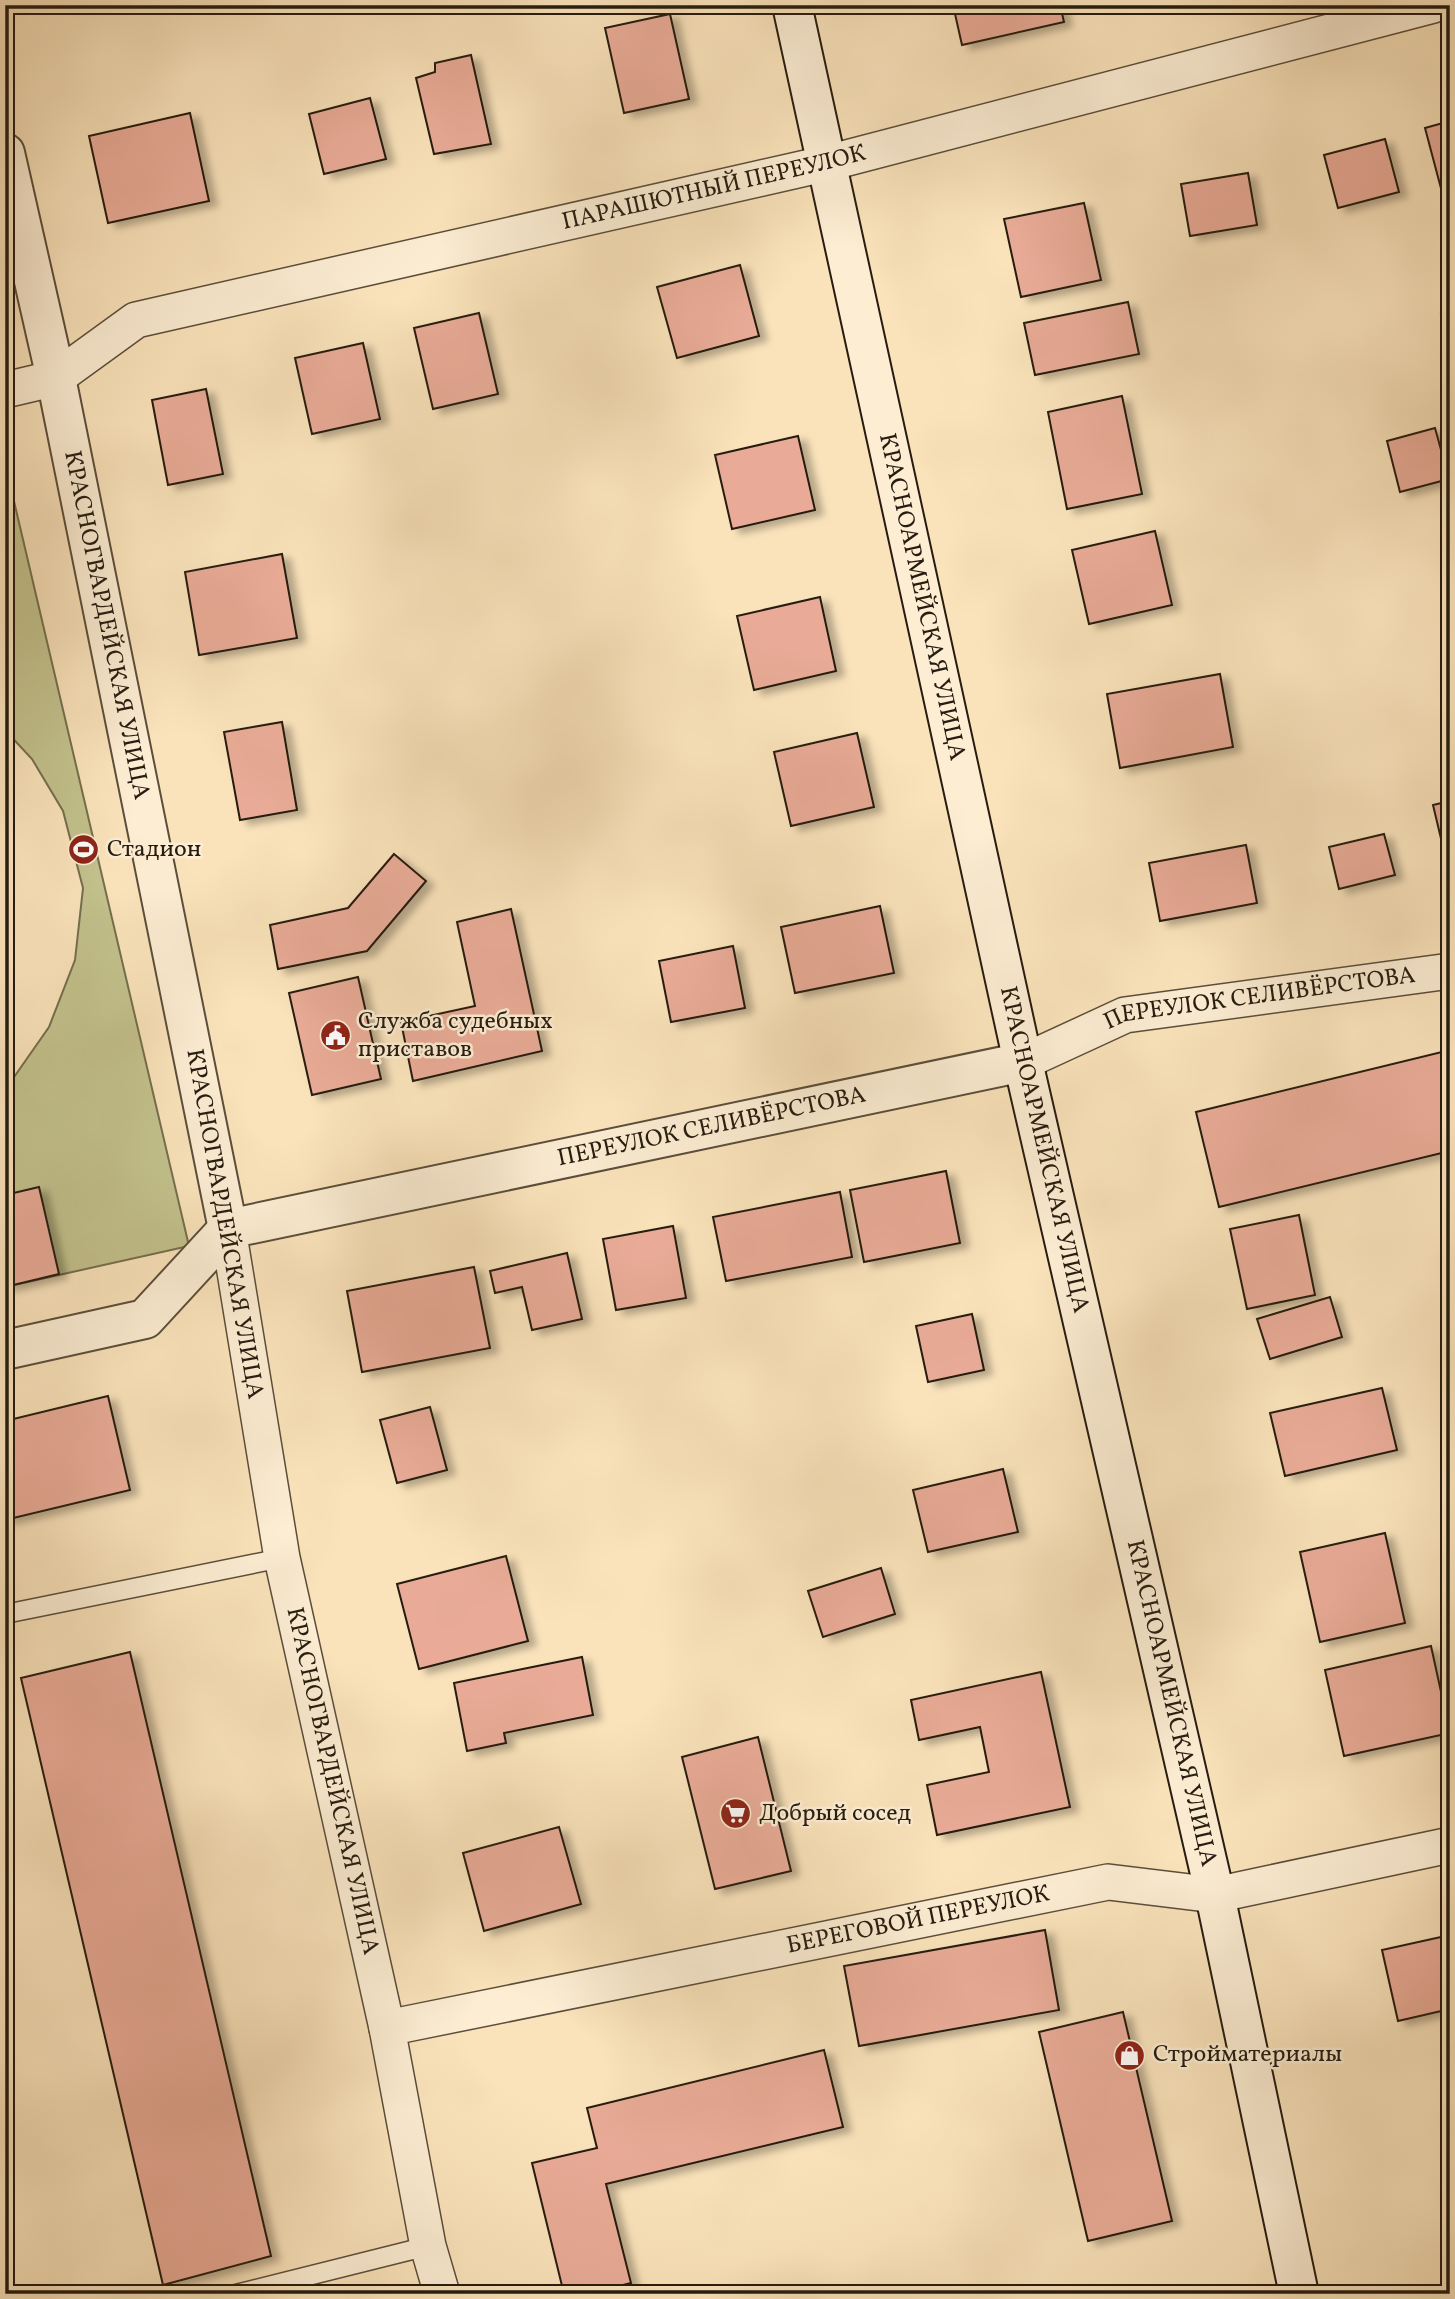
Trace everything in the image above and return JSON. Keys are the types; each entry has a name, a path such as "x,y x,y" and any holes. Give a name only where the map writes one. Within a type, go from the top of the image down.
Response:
{"main road":[{"name":"КРАСНОАРМЕЙСКАЯ УЛИЦА","path":"792,5 1023,1062 1215,1895 1299,2294"},
{"name":"КРАСНОГВАРДЕЙСКАЯ УЛИЦА","path":"5,153 56,377 228,1229"},
{"name":"ПЕРЕУЛОК СЕЛИВЁРСТОВА","path":"228,1229 1023,1062"},
{"path":"5,1350 145,1319 228,1229"}],"street":[{"name":"ПАРАШЮТНЫЙ ПЕРЕУЛОК","path":"5,390 56,377 136,320 828,163 1433,5"},
{"name":"ПЕРЕУЛОК СЕЛИВЁРСТОВА","path":"1023,1062 1125,1015 1450,971"},
{"name":"КРАСНОГВАРДЕЙСКАЯ УЛИЦА","path":"228,1229 282,1558 387,2028 428,2245 442,2294"},
{"name":"БЕРЕГОВОЙ ПЕРЕУЛОК","path":"387,2028 1108,1882 1215,1895 1450,1845"}],"lane":[{"path":"5,1614 282,1558"},
{"path":"236,2294 428,2245"}],"shaded area":[{"name":"Стадион","path":"5,463 189,1246 5,1287 5,1090 49,1027 75,960 83,888 63,811 32,759 5,730"}],"building":[{"path":"953,5 1060,5 1064,22 962,45"},
{"path":"670,14 689,99 624,113 605,28"},
{"path":"471,55 491,144 434,154 416,78 435,72 435,63"},
{"path":"370,98 386,159 324,174 309,114"},
{"path":"190,113 209,201 108,223 89,136"},
{"path":"1450,121 1450,195 1443,196 1425,128"},
{"path":"1385,139 1399,192 1338,208 1324,155"},
{"path":"1248,173 1257,225 1190,236 1181,184"},
{"path":"1084,203 1101,280 1021,297 1004,219"},
{"path":"740,265 759,336 677,358 657,287"},
{"path":"1128,302 1139,354 1035,375 1024,323"},
{"path":"1450,312 1450,345 1441,314"},
{"path":"479,313 498,394 433,409 414,328"},
{"path":"363,343 380,419 312,434 295,358"},
{"path":"206,389 223,474 168,485 152,400"},
{"path":"1122,396 1142,494 1067,509 1048,412"},
{"path":"1435,428 1449,479 1400,492 1387,441"},
{"path":"798,436 815,510 732,529 715,455"},
{"path":"1155,531 1172,605 1089,624 1072,550"},
{"path":"282,554 297,638 199,655 185,572"},
{"path":"820,597 836,671 754,690 737,616"},
{"path":"1220,674 1233,747 1120,768 1107,694"},
{"path":"282,722 297,810 240,820 224,732"},
{"path":"857,733 874,807 791,826 774,752"},
{"path":"1450,801 1450,863 1447,864 1433,805"},
{"path":"1384,834 1395,875 1339,889 1329,847"},
{"path":"1246,845 1257,903 1160,921 1149,863"},
{"path":"394,854 426,881 367,951 278,969 270,925 348,908"},
{"path":"880,906 894,973 795,993 781,927"},
{"path":"511,909 542,1051 413,1081 401,1022 475,1006 457,922"},
{"path":"733,946 745,1008 671,1022 659,961"},
{"name":"Служба судебных приставов","path":"358,977 381,1079 312,1095 289,993"},
{"path":"1450,1050 1450,1151 1219,1207 1196,1112"},
{"path":"946,1171 960,1243 864,1262 850,1190"},
{"path":"39,1187 59,1274 5,1287 5,1195"},
{"path":"840,1192 852,1257 726,1281 713,1217"},
{"path":"1299,1215 1315,1295 1247,1309 1230,1229"},
{"path":"673,1226 686,1298 616,1310 603,1239"},
{"path":"567,1253 582,1319 532,1330 522,1287 495,1293 490,1271"},
{"path":"474,1267 490,1348 362,1372 347,1291"},
{"path":"1330,1297 1342,1337 1270,1359 1257,1319"},
{"path":"972,1314 984,1370 928,1382 916,1326"},
{"path":"1382,1388 1397,1450 1285,1476 1270,1413"},
{"path":"108,1396 130,1490 5,1520 5,1421"},
{"path":"430,1407 447,1470 397,1483 380,1420"},
{"path":"1003,1469 1018,1532 928,1552 913,1490"},
{"path":"1385,1533 1405,1623 1320,1642 1300,1552"},
{"path":"506,1556 528,1641 419,1669 397,1584"},
{"path":"881,1568 895,1614 823,1637 808,1591"},
{"path":"1431,1646 1450,1733 1344,1756 1325,1670"},
{"path":"130,1652 271,2256 163,2285 21,1678"},
{"path":"582,1657 593,1715 504,1733 506,1743 467,1751 454,1683"},
{"path":"1041,1672 1070,1807 937,1835 927,1785 989,1772 980,1727 919,1740 911,1700"},
{"name":"Добрый сосед","path":"758,1737 791,1871 715,1889 682,1757"},
{"path":"559,1827 581,1904 484,1931 463,1853"},
{"path":"1045,1930 1059,2010 859,2046 844,1966"},
{"path":"1450,1935 1450,2009 1398,2021 1382,1950"},
{"path":"1123,2012 1172,2221 1088,2241 1039,2032"},
{"path":"824,2050 843,2127 606,2184 631,2283 587,2294 564,2294 532,2163 597,2148 587,2108"}],"place":[{"name":"Стадион","path":"84,850"},
{"name":"Служба судебных приставов","path":"335,1036"},
{"name":"Добрый сосед","path":"736,1814"},
{"name":"Стройматериалы","path":"1130,2055"}]}
